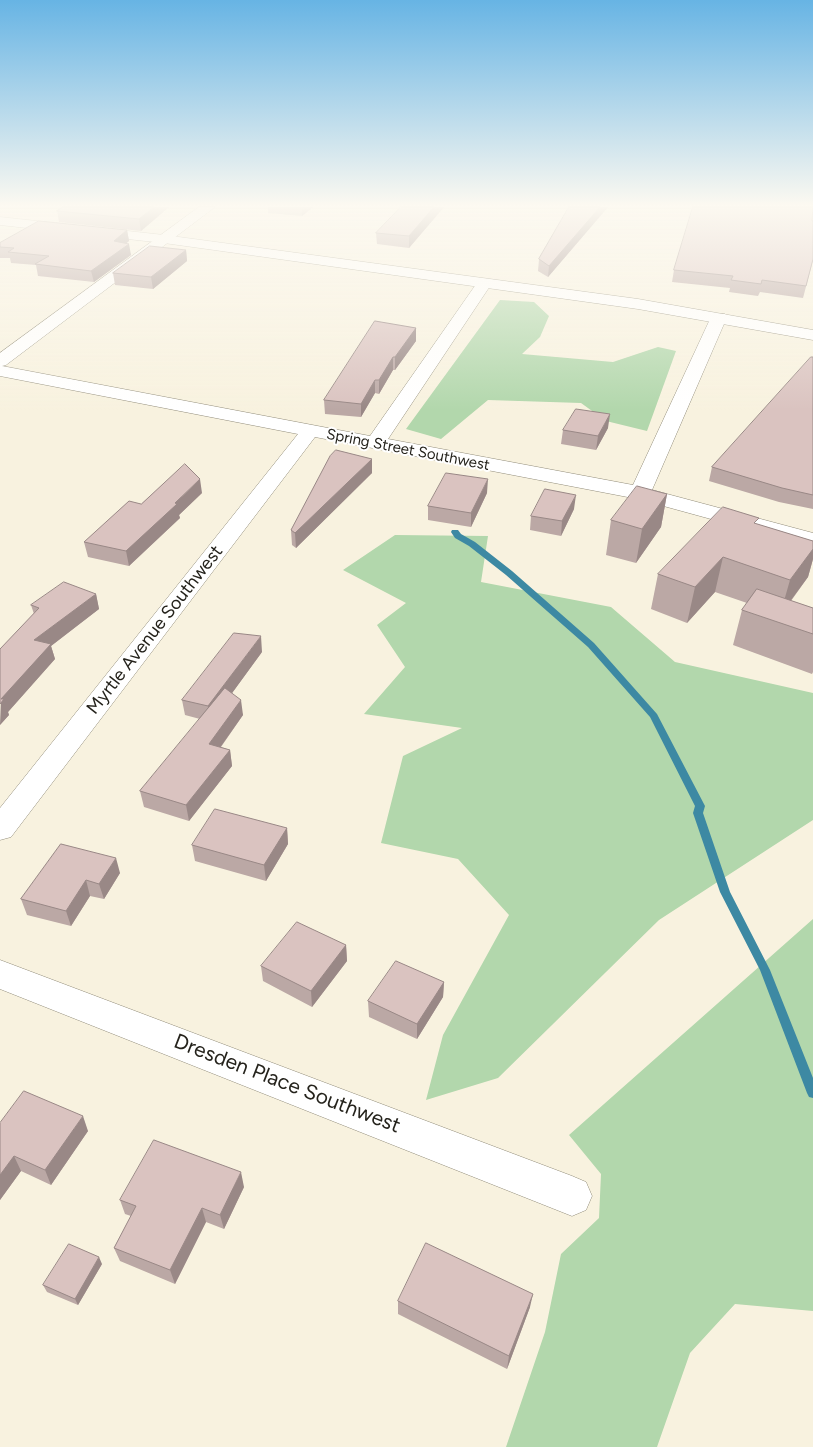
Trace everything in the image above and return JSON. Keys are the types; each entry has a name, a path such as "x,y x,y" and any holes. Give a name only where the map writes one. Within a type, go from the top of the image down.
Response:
{"street":[{"path":"0,361 116,275"},
{"path":"422,275 719,317 813,335"},
{"path":"375,443 484,283"},
{"path":"640,493 719,317"},
{"name":"Spring Street Southwest","path":"0,372 640,493 813,540"},
{"name":"Myrtle Avenue Southwest","path":"0,829 310,431"},
{"name":"Dresden Place Southwest","path":"0,974 572,1196"}],"green space":[{"path":"500,300 534,302 549,316 540,337 522,354 613,362 658,347 676,351 647,431 606,421 581,403 488,400 441,439 406,429"},
{"path":"395,535 488,536 481,582 611,607 675,662 813,693 813,820 659,920 498,1078 426,1100 443,1035 509,915 458,859 381,843 403,756 462,728 364,714 405,667 377,625 406,603 343,570"},
{"path":"813,919 813,1311 735,1304 690,1353 657,1447 506,1447 545,1332 561,1254 599,1218 601,1174 569,1135"}],"building":[{"path":"128,275 154,275 151,277"},
{"path":"719,275 809,275 806,286 762,280 761,284 731,280 733,276"},
{"path":"375,321 416,328 395,357 393,357 379,380 375,380 361,404 324,400"},
{"path":"813,357 813,495 782,488 712,467"},
{"path":"576,409 610,414 598,436 563,430"},
{"path":"336,450 372,459 295,533 291,530 330,456"},
{"path":"185,464 200,479 175,503 177,504 126,551 84,542 129,501 141,504"},
{"path":"446,473 488,479 471,513 428,506"},
{"path":"637,486 667,494 642,529 611,520"},
{"path":"545,489 576,495 562,521 531,516"},
{"path":"723,507 759,518 754,523 813,541 813,549 790,580 723,557 695,587 658,574"},
{"path":"64,582 96,594 34,640 51,644 1,699 4,699 0,704 0,649 39,608 31,605"},
{"path":"757,589 813,608 813,634 742,610"},
{"path":"234,633 261,636 208,706 182,700"},
{"path":"225,688 241,700 209,744 230,750 186,805 140,791"},
{"path":"215,809 287,828 264,865 192,845"},
{"path":"61,844 116,858 99,884 86,880 66,911 21,899"},
{"path":"297,922 346,945 311,991 261,966"},
{"path":"396,961 444,982 417,1024 368,1001"},
{"path":"24,1091 83,1116 45,1170 14,1156 0,1175 0,1123"},
{"path":"154,1140 241,1172 220,1215 202,1208 170,1270 114,1248 136,1206 120,1200"},
{"path":"426,1243 533,1294 509,1356 398,1301"},
{"path":"69,1244 99,1257 75,1299 43,1285"}],"waterway":[{"path":"455,532 509,573 591,645 654,716 700,806 698,813 725,892 765,970 813,1093"}]}
